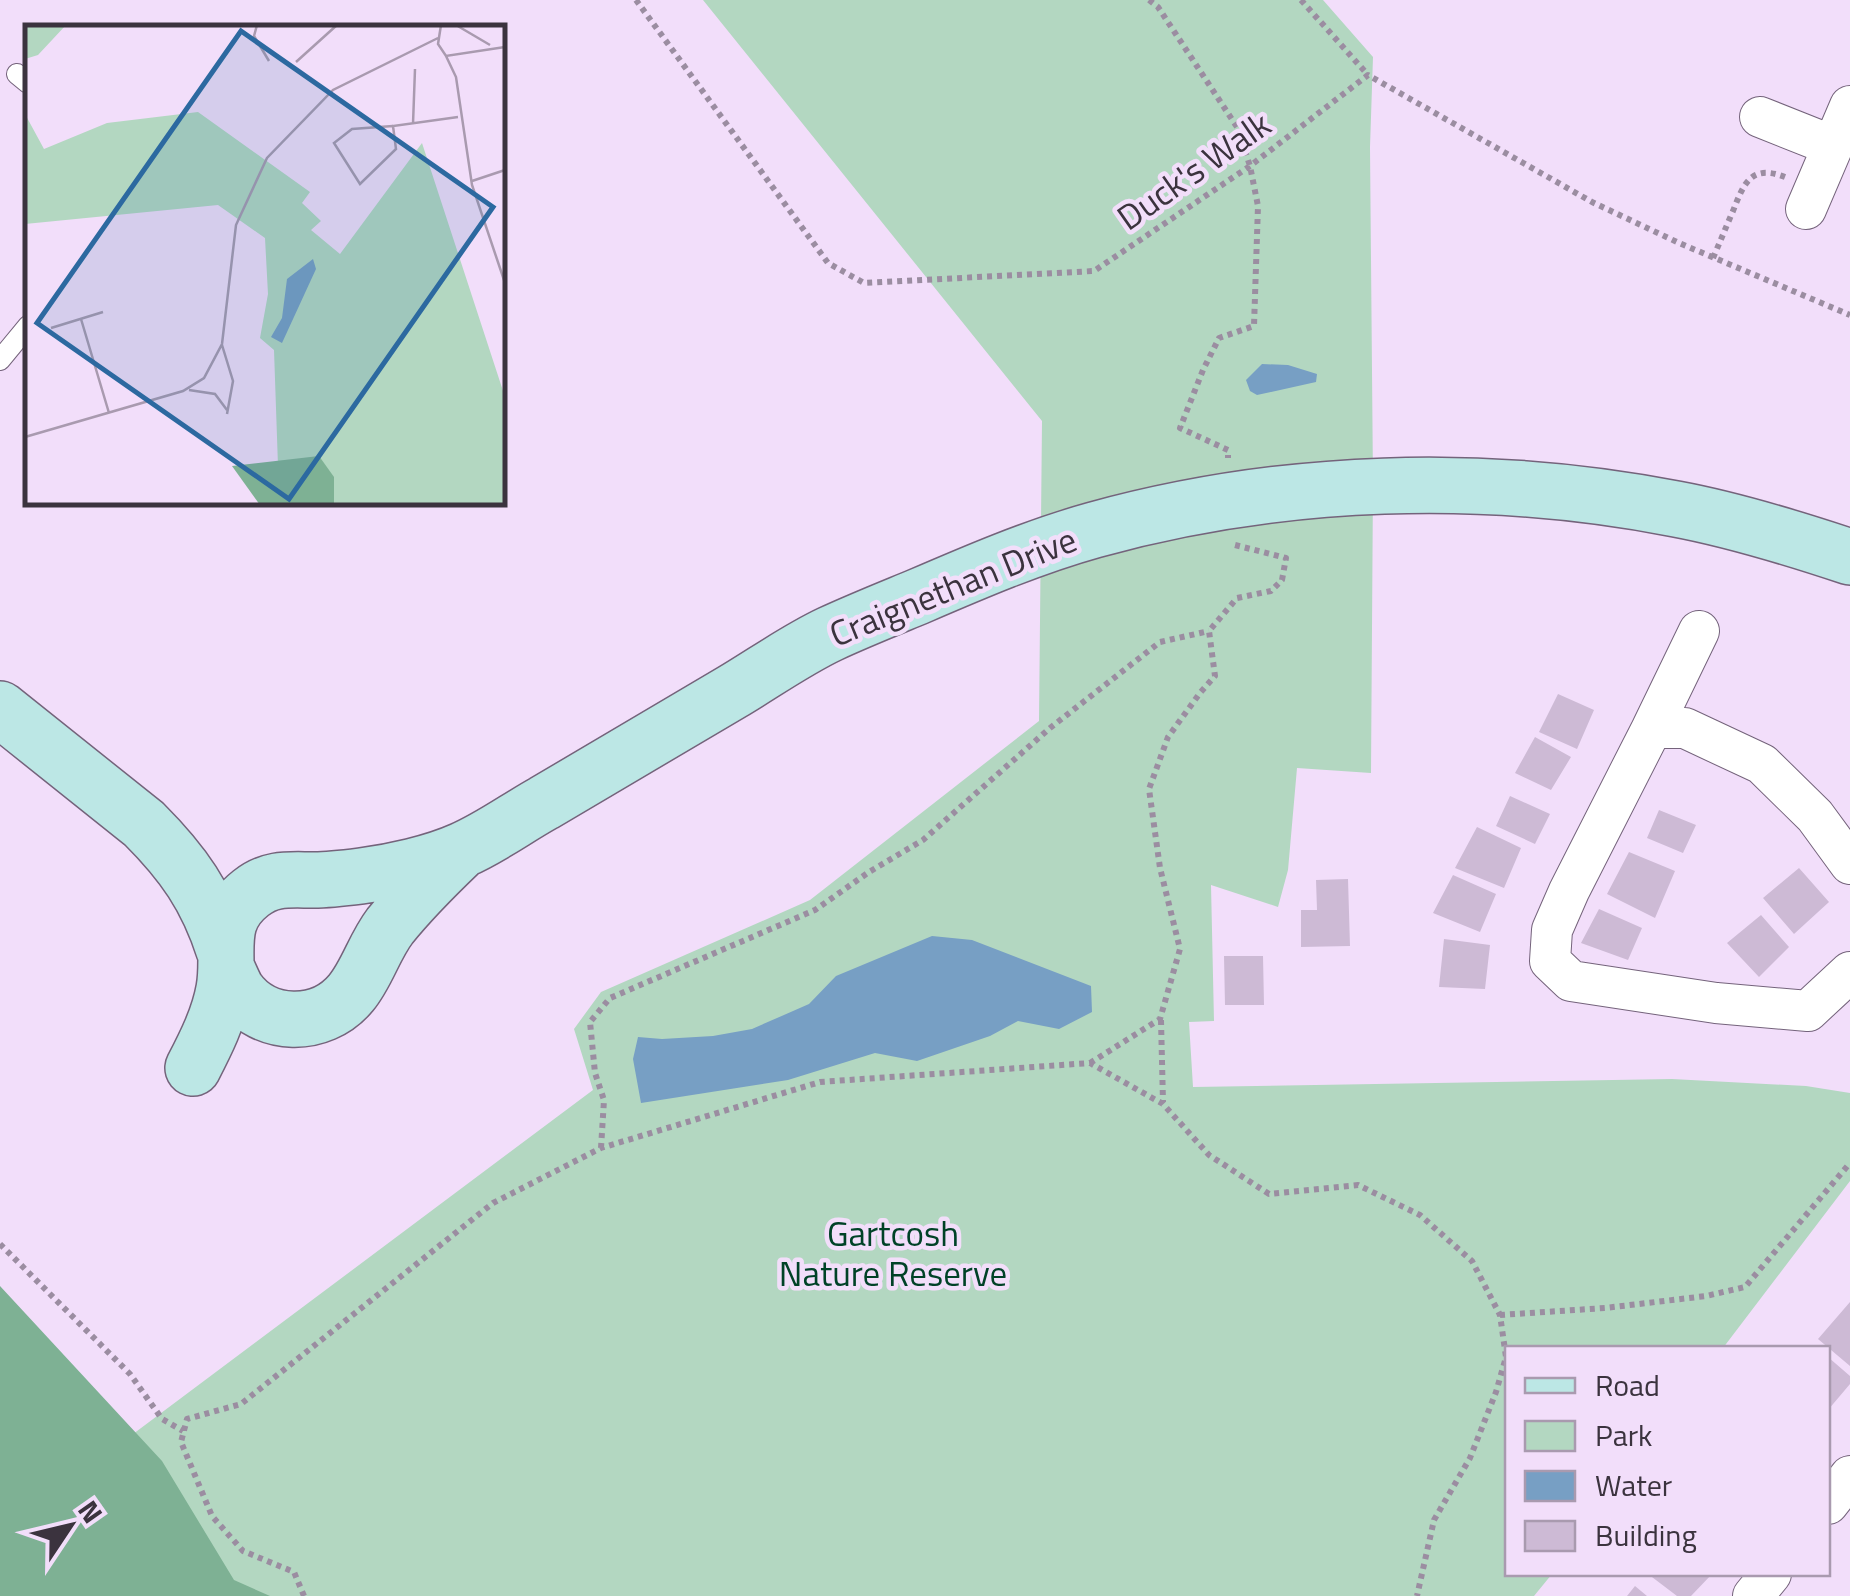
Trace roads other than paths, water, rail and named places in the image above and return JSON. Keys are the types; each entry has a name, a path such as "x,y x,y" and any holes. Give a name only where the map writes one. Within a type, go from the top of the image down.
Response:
{"street":[{"path":"1810,199 1850,106"},
{"path":"1760,117 1832,146"},
{"name":"Craignethan Drive","path":"461,850 826,636 1010,557 1157,514 1306,492 1386,486 1474,486 1564,492 1678,509 1850,556"},
{"path":"1699,631 1552,930 1550,961 1571,981 1716,1003 1808,1011 1850,972"},
{"path":"0,709 164,844 210,910 236,988 250,1004 269,1016 290,1020 314,1018 336,1008 353,992 375,948 400,914 461,850"},
{"path":"1652,728 1685,728 1762,764 1815,816 1850,864"},
{"path":"144,824 227,866 302,879 334,889 352,905 362,925 368,947 364,970"},
{"path":"290,1020 234,1046 187,1075 218,1013 226,929 250,893 270,882 378,873 461,850"},
{"path":"1830,1501 1850,1476"},
{"path":"1753,1596 1769,1576"}],"lane":[{"path":"0,360 25,330"}],"water":[{"path":"1262,364 1288,365 1317,374 1316,382 1257,395 1250,391 1246,380"},
{"path":"932,936 972,940 1091,986 1092,1012 1059,1029 1018,1021 990,1036 917,1061 875,1053 788,1080 641,1103 633,1059 638,1037 713,1036 752,1029 809,1004 836,976"}],"park label":[{"name":"Gartcosh Nature Reserve","path":"893,1254"}]}
